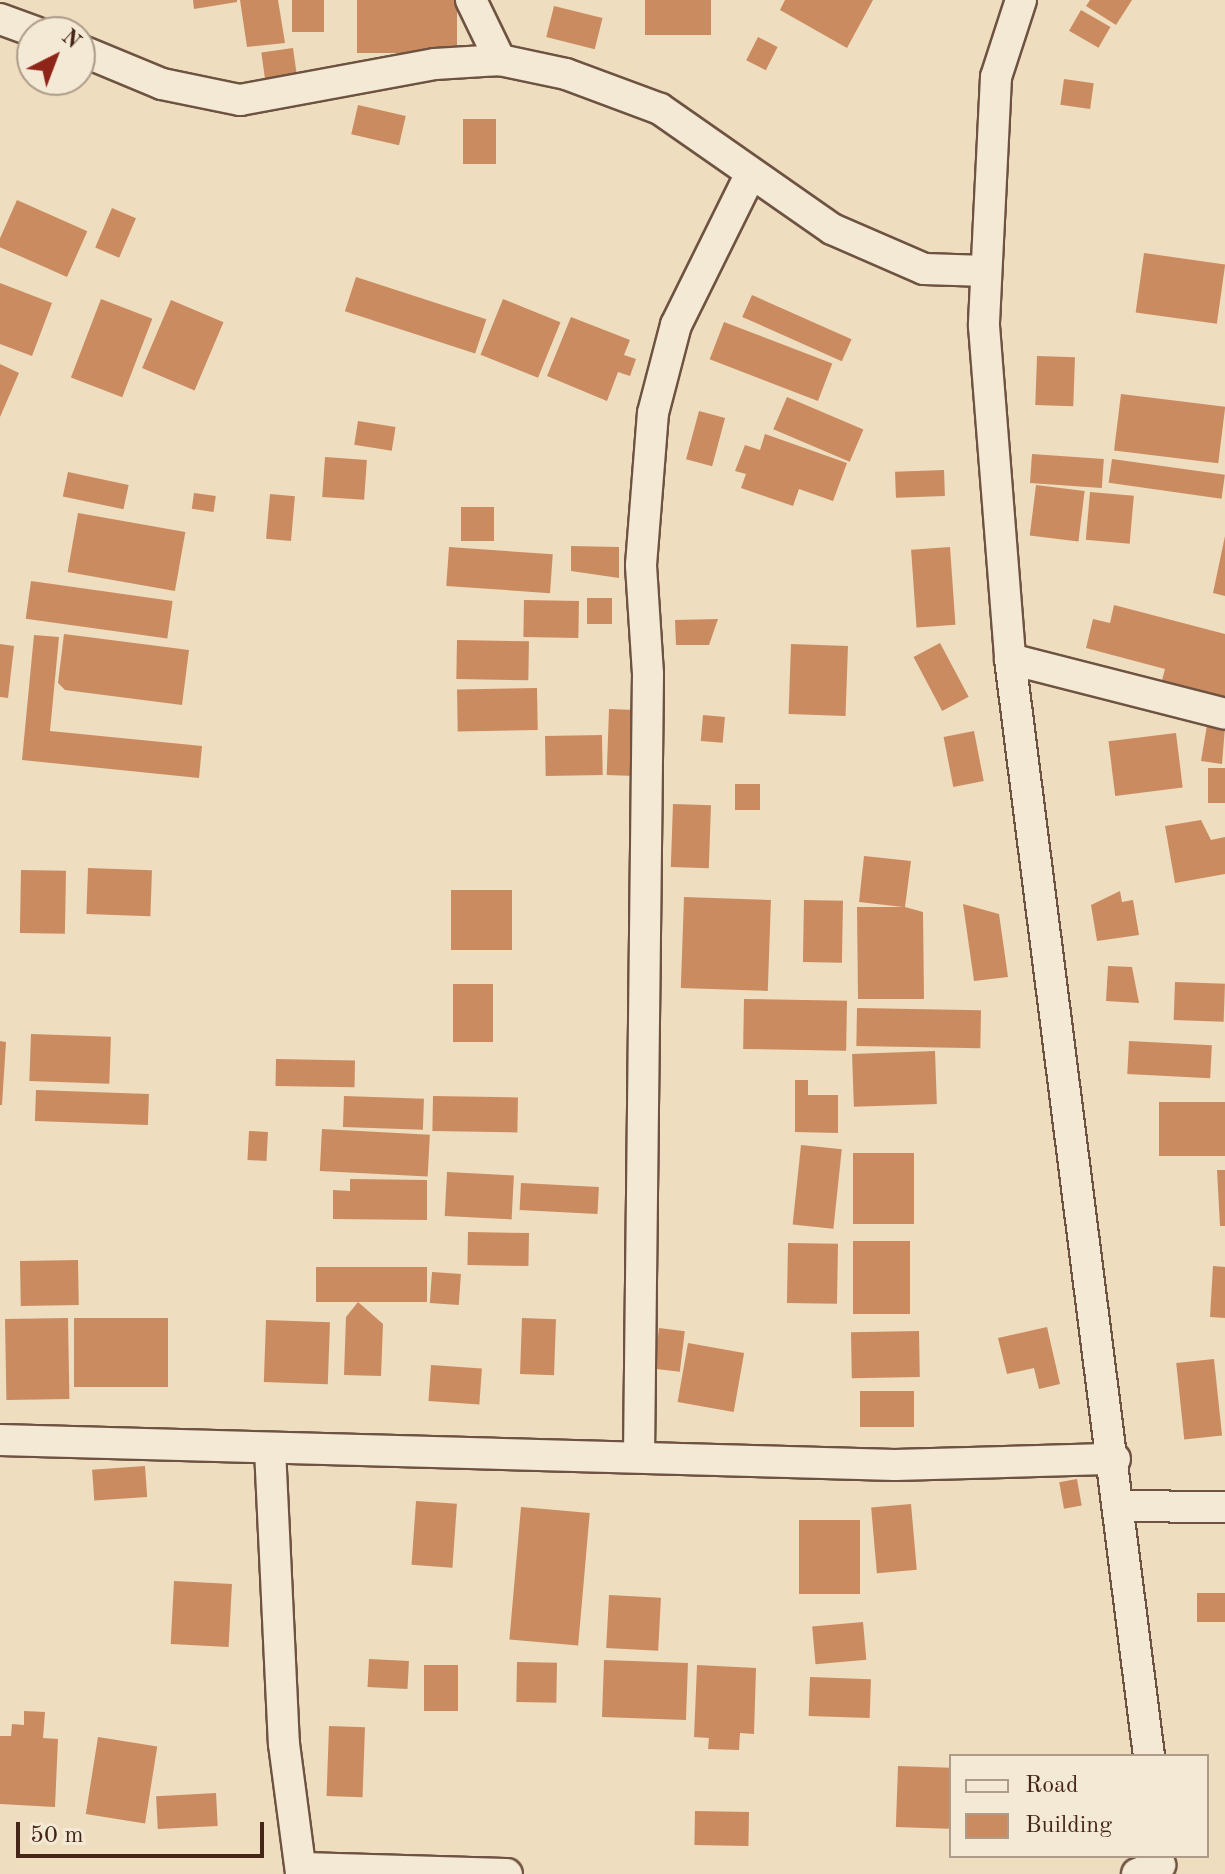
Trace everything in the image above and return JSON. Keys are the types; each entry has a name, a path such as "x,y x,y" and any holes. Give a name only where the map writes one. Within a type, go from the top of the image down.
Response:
{"street":[{"path":"471,0 500,60"},
{"path":"1021,0 996,77 986,271 1010,659 1121,1506 1149,1754"},
{"path":"96,56 174,87 240,100 435,64 500,60 566,74 660,109 832,229 924,269 986,271"},
{"path":"639,1455 648,689 641,565 653,413 676,325 751,173"},
{"path":"1010,659 1225,714"},
{"path":"0,1440 270,1449 639,1455 895,1465 1115,1459"},
{"path":"270,1449 284,1744 301,1871 507,1874"},
{"path":"1121,1506 1225,1507"}],"building":[{"path":"193,0 237,0 237,2 194,9"},
{"path":"240,0 278,0 285,43 247,47"},
{"path":"292,0 324,0 324,32 292,32"},
{"path":"357,0 457,0 457,53 357,53"},
{"path":"645,0 711,0 711,35 645,35"},
{"path":"785,0 873,0 847,48 780,10"},
{"path":"1090,0 1132,0 1116,25 1086,6"},
{"path":"554,6 603,18 595,49 546,37"},
{"path":"1081,10 1110,27 1098,48 1069,31"},
{"path":"758,37 778,47 766,70 746,60"},
{"path":"293,48 297,77 265,81 261,52"},
{"path":"1064,79 1094,83 1090,109 1060,105"},
{"path":"358,105 406,116 399,145 351,134"},
{"path":"463,119 496,119 496,164 463,164"},
{"path":"17,200 87,231 67,277 0,247 0,238"},
{"path":"112,208 136,218 119,258 95,248"},
{"path":"1144,253 1225,264 1217,324 1136,312"},
{"path":"356,277 486,319 475,354 345,311"},
{"path":"0,283 52,303 32,356 0,344"},
{"path":"752,295 852,339 842,361 742,317"},
{"path":"101,299 152,319 122,397 71,377"},
{"path":"503,299 560,322 538,378 481,355"},
{"path":"171,300 223,322 195,390 142,368"},
{"path":"571,317 630,340 624,355 636,359 630,376 618,372 607,401 547,376"},
{"path":"724,322 832,364 818,401 710,359"},
{"path":"1037,356 1075,357 1073,406 1035,405"},
{"path":"0,364 19,373 0,417"},
{"path":"1121,394 1225,407 1218,463 1114,451"},
{"path":"787,397 863,429 850,462 773,429"},
{"path":"699,411 725,418 712,466 686,459"},
{"path":"358,421 396,427 392,451 354,445"},
{"path":"765,434 847,463 833,501 799,489 793,506 741,488 746,474 735,471 745,445 760,450"},
{"path":"1032,454 1104,459 1102,488 1030,483"},
{"path":"325,457 367,460 364,500 322,497"},
{"path":"1112,459 1225,475 1222,499 1109,483"},
{"path":"944,470 945,496 896,498 895,472"},
{"path":"68,472 129,485 123,509 63,496"},
{"path":"1036,485 1085,491 1078,542 1030,536"},
{"path":"1090,492 1134,496 1130,544 1086,540"},
{"path":"194,493 216,496 214,512 192,509"},
{"path":"270,494 295,496 291,541 266,539"},
{"path":"461,507 494,507 494,541 461,541"},
{"path":"78,513 185,532 175,591 68,572"},
{"path":"1225,536 1225,596 1213,593"},
{"path":"571,546 619,547 619,578 571,571"},
{"path":"449,547 553,554 550,593 446,586"},
{"path":"950,547 955,625 917,628 911,550"},
{"path":"31,581 173,601 167,639 26,619"},
{"path":"587,598 612,598 612,624 587,624"},
{"path":"524,600 579,601 578,638 523,637"},
{"path":"1114,605 1225,634 1225,700 1161,684 1165,669 1086,648 1093,619 1110,623"},
{"path":"718,619 709,645 676,645 675,620"},
{"path":"64,634 189,650 182,705 65,690 58,683"},
{"path":"34,635 59,637 50,731 202,746 199,778 22,760"},
{"path":"457,640 529,641 528,680 456,679"},
{"path":"940,643 969,697 942,711 914,657"},
{"path":"0,644 14,646 8,698 0,697"},
{"path":"791,644 848,646 846,716 789,714"},
{"path":"537,688 538,730 458,731 457,689"},
{"path":"609,709 637,710 635,776 607,775"},
{"path":"703,715 725,717 723,743 701,741"},
{"path":"1207,725 1225,727 1222,764 1201,761"},
{"path":"974,731 984,781 953,787 944,737"},
{"path":"1176,733 1183,788 1115,796 1109,741"},
{"path":"602,735 603,775 546,776 545,736"},
{"path":"1208,768 1225,768 1225,803 1208,803"},
{"path":"735,784 760,784 760,810 735,810"},
{"path":"673,804 711,805 709,868 671,867"},
{"path":"1201,820 1211,840 1225,837 1225,874 1175,883 1165,826"},
{"path":"864,856 911,861 905,907 923,912 924,999 858,999 857,907 903,907 859,902"},
{"path":"88,868 152,870 150,916 86,914"},
{"path":"21,870 66,871 65,934 20,933"},
{"path":"451,890 512,890 512,950 451,950"},
{"path":"1120,891 1122,902 1133,900 1139,935 1097,941 1091,905"},
{"path":"684,897 771,900 768,991 681,988"},
{"path":"804,900 843,901 842,963 803,962"},
{"path":"963,904 999,914 1008,977 974,981"},
{"path":"1108,966 1132,967 1139,1003 1106,1001"},
{"path":"1175,982 1225,984 1224,1022 1174,1020"},
{"path":"453,984 493,984 493,1042 453,1042"},
{"path":"744,999 847,1001 846,1051 743,1049"},
{"path":"857,1008 981,1010 980,1048 856,1046"},
{"path":"31,1034 111,1037 109,1084 29,1081"},
{"path":"0,1041 6,1042 2,1105 0,1105"},
{"path":"1129,1041 1212,1045 1210,1078 1127,1074"},
{"path":"935,1051 937,1104 854,1107 852,1054"},
{"path":"276,1059 355,1060 355,1087 276,1086"},
{"path":"795,1080 808,1080 808,1095 838,1095 838,1133 795,1132"},
{"path":"36,1090 149,1094 148,1125 35,1121"},
{"path":"344,1096 424,1099 423,1130 343,1127"},
{"path":"433,1096 518,1097 517,1132 432,1131"},
{"path":"1159,1102 1225,1102 1225,1156 1159,1156"},
{"path":"322,1129 430,1135 428,1177 320,1171"},
{"path":"249,1131 268,1132 266,1161 247,1160"},
{"path":"801,1145 842,1149 833,1229 793,1225"},
{"path":"853,1153 914,1153 914,1224 853,1224"},
{"path":"1217,1170 1225,1170 1225,1226 1220,1226"},
{"path":"447,1172 514,1176 512,1219 445,1216"},
{"path":"350,1179 427,1180 427,1220 333,1219 333,1190 350,1191"},
{"path":"521,1183 599,1187 597,1214 520,1210"},
{"path":"468,1232 529,1233 528,1266 467,1265"},
{"path":"853,1241 910,1241 910,1314 853,1314"},
{"path":"788,1243 838,1244 837,1304 787,1303"},
{"path":"78,1260 79,1305 21,1306 20,1261"},
{"path":"1213,1266 1225,1267 1225,1318 1210,1317"},
{"path":"316,1267 427,1267 427,1302 316,1302"},
{"path":"432,1272 461,1274 459,1305 430,1303"},
{"path":"358,1302 383,1324 381,1376 344,1375 346,1317"},
{"path":"68,1318 69,1399 6,1400 5,1319"},
{"path":"74,1318 168,1318 168,1387 74,1387"},
{"path":"522,1318 556,1319 554,1375 520,1374"},
{"path":"266,1320 330,1322 328,1384 264,1382"},
{"path":"1047,1327 1060,1384 1039,1389 1034,1368 1007,1374 998,1338"},
{"path":"659,1328 685,1331 680,1372 654,1369"},
{"path":"919,1331 920,1377 852,1378 851,1332"},
{"path":"688,1343 744,1353 734,1412 678,1402"},
{"path":"1214,1359 1222,1436 1184,1440 1176,1363"},
{"path":"431,1365 482,1369 479,1404 428,1401"},
{"path":"860,1391 914,1391 914,1427 860,1427"},
{"path":"145,1466 147,1497 94,1501 92,1470"},
{"path":"1077,1479 1082,1506 1064,1509 1059,1482"},
{"path":"416,1501 457,1504 452,1568 412,1565"},
{"path":"911,1504 917,1570 877,1573 871,1507"},
{"path":"521,1507 590,1513 578,1646 509,1639"},
{"path":"799,1520 860,1520 860,1594 799,1594"},
{"path":"174,1581 232,1584 229,1647 171,1644"},
{"path":"1197,1593 1225,1593 1225,1622 1197,1622"},
{"path":"609,1595 661,1598 658,1651 606,1648"},
{"path":"863,1622 866,1660 816,1664 812,1626"},
{"path":"369,1659 409,1661 407,1689 368,1687"},
{"path":"604,1660 688,1663 686,1720 602,1717"},
{"path":"517,1662 557,1663 556,1703 516,1702"},
{"path":"424,1665 458,1665 458,1711 424,1711"},
{"path":"697,1665 756,1668 754,1734 740,1733 739,1750 708,1749 709,1738 694,1737"},
{"path":"810,1677 871,1679 870,1718 809,1716"},
{"path":"24,1711 45,1712 43,1738 58,1739 55,1807 0,1804 0,1736 11,1736 12,1724 24,1725"},
{"path":"329,1726 365,1727 363,1797 327,1796"},
{"path":"98,1737 157,1746 145,1823 86,1814"},
{"path":"898,1766 949,1768 949,1829 896,1827"},
{"path":"216,1793 218,1826 158,1829 156,1796"},
{"path":"695,1811 749,1812 748,1846 694,1845"}]}
